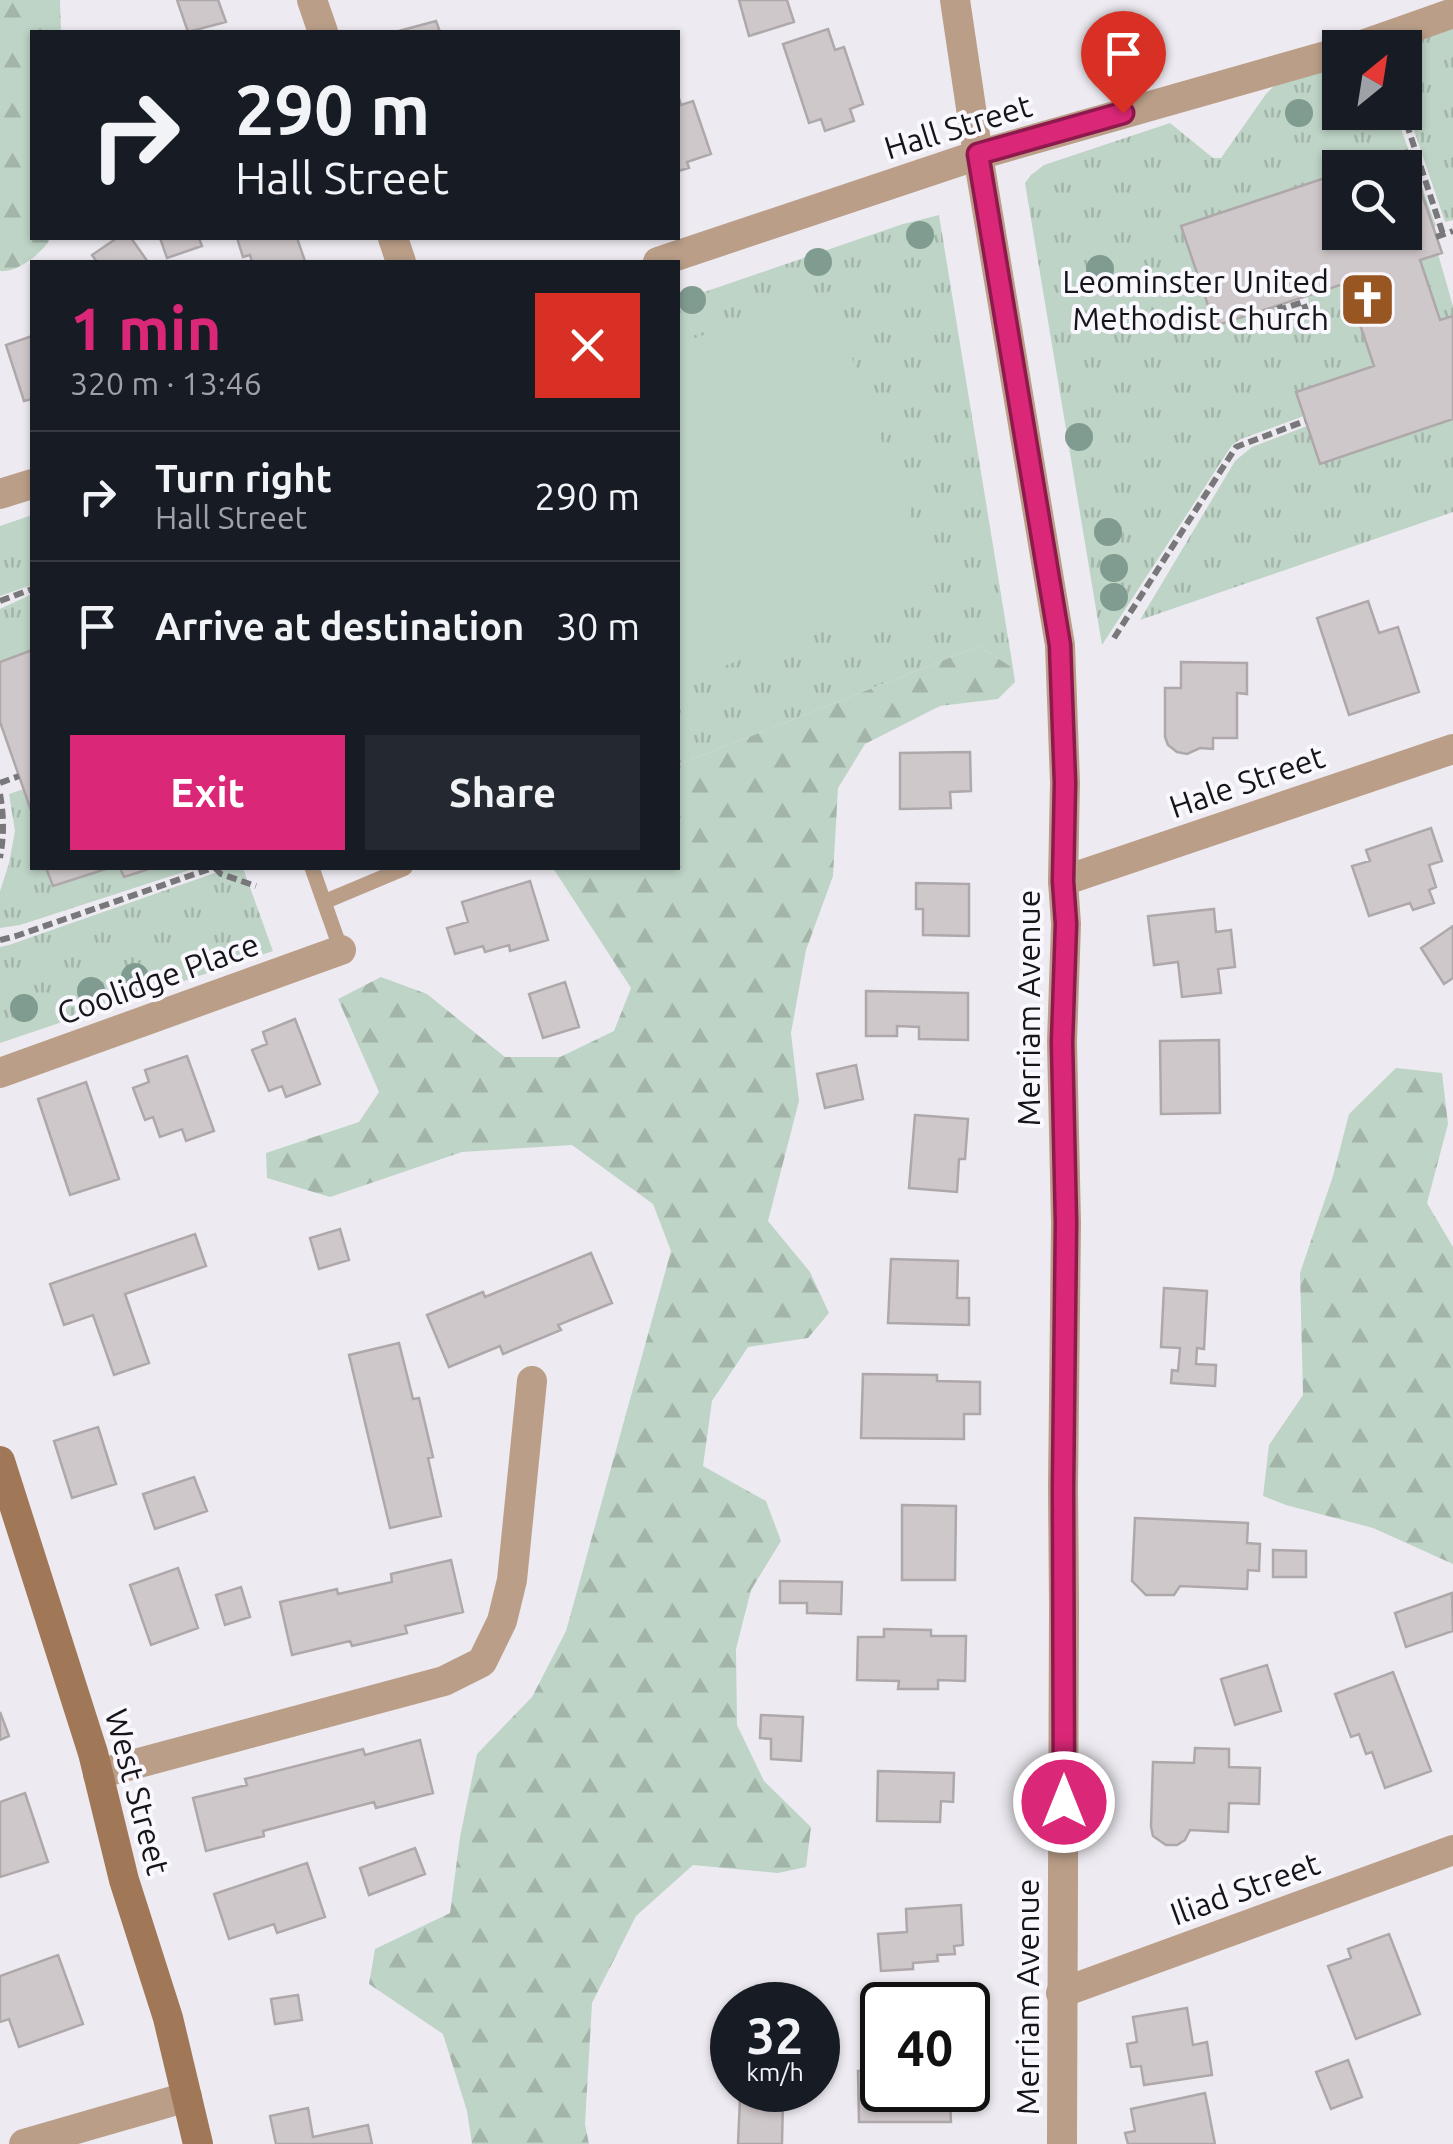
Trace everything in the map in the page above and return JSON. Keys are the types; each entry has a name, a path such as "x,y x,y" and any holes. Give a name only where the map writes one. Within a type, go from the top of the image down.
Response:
{"main road":[{"name":"West Street","path":"0,1460 98,1774 124,1880 168,2018 198,2144"}],"street":[{"path":"312,0 322,30"},
{"name":"Merriam Avenue","path":"956,0 1060,645 1066,924 1062,1042 1066,1223 1062,2144"},
{"path":"1402,30 1409,0"},
{"path":"1406,30 1453,13"},
{"name":"Hall Street","path":"664,260 978,154 1322,57"},
{"path":"0,494 30,485"},
{"name":"Hale Street","path":"1063,881 1453,749"},
{"name":"Coolidge Place","path":"0,1073 340,950"},
{"path":"98,1774 444,1681 482,1662 502,1622 512,1580 532,1381"},
{"name":"Iliad Street","path":"1062,1993 1453,1850"},
{"path":"24,2144 186,2097"}],"lane":[{"path":"313,870 340,950"},
{"path":"324,902 401,870"}],"path":[{"path":"1408,130 1439,236 1453,231"},
{"path":"1279,305 1281,310 1304,302 1306,314 1288,319"},
{"path":"1114,638 1236,447 1306,421"},
{"path":"0,601 30,590"},
{"path":"0,783 19,776"},
{"path":"0,794 4,814 0,858"},
{"path":"0,940 207,870"},
{"path":"216,870 256,886"}],"green space":[{"path":"0,0 60,0 61,30 30,30 30,240 50,240 29,261 0,271"},
{"path":"1453,26 1453,220 1445,222 1414,130 1422,130 1422,36"},
{"path":"1322,70 1322,130 1401,130 1409,150 1322,150 1322,179 1181,226 1215,326 1274,307 1279,321 1289,319 1291,323 1311,317 1308,297 1290,302 1346,283 1374,366 1296,392 1304,416 1232,445 1102,645 1025,183 1044,165 1170,123 1213,158 1221,158 1276,84"},
{"path":"1422,187 1436,226 1422,193"},
{"path":"939,215 1013,668 979,646 680,764 680,300"},
{"path":"1438,254 1453,306 1453,316 1440,320 1420,260"},
{"path":"828,291 936,591 680,681 680,343"},
{"path":"1453,419 1453,512 1140,620 1235,461 1252,447 1307,426 1320,464"},
{"path":"30,516 30,586 0,596 0,526"},
{"path":"30,595 30,651 0,662 0,609"},
{"path":"979,646 1013,668 1015,682 998,699 940,706 865,744 838,788 833,876 806,950 791,1033 799,1101 768,1221 810,1272 829,1313 808,1338 748,1347 712,1401 703,1466 766,1501 781,1541 751,1590 736,1649 737,1725 764,1781 811,1827 806,1867 778,1873 693,1865 636,1916 592,2003 585,2124 589,2144 472,2144 467,2111 443,2034 369,1984 375,1949 450,1913 477,1754 532,1697 566,1631 671,1251 653,1204 572,1145 462,1152 330,1197 267,1178 266,1153 359,1122 379,1092 338,999 381,977 427,994 505,1057 560,1057 614,1031 631,988 554,870 680,870 680,764"},
{"path":"24,789 30,807 30,870 47,870 53,886 103,870 121,870 124,877 146,870 190,870 0,928 0,891 15,831 9,794"},
{"path":"223,870 244,870 273,951 0,1043 0,947"},
{"path":"1396,1068 1442,1073 1448,1124 1427,1203 1453,1247 1453,1564 1373,1528 1263,1496 1269,1445 1303,1395 1300,1273 1349,1114"}],"building":[{"path":"177,0 218,0 226,22 187,30"},
{"path":"739,0 787,0 794,22 749,36"},
{"path":"436,21 439,30 402,30"},
{"path":"828,29 835,50 844,47 863,104 850,109 854,121 825,131 821,119 809,123 783,44"},
{"path":"693,101 711,154 687,162 689,168 680,170 680,102 681,105"},
{"path":"1322,179 1322,250 1422,250 1422,194 1442,253 1420,260 1440,320 1453,316 1453,419 1320,464 1296,392 1374,366 1346,283 1215,326 1181,226"},
{"path":"114,240 132,240 147,260 96,260 92,255"},
{"path":"161,240 200,240 202,246 167,258"},
{"path":"238,240 298,240 305,260 251,260 250,255 243,257"},
{"path":"30,337 30,400 24,401 6,345"},
{"path":"1368,601 1379,633 1398,627 1419,692 1349,715 1317,618"},
{"path":"30,651 30,807 0,722 0,662"},
{"path":"1181,662 1247,663 1247,694 1237,693 1237,738 1213,738 1213,749 1200,748 1187,754 1168,745 1165,688 1181,688"},
{"path":"970,752 971,791 950,792 951,808 900,809 900,753"},
{"path":"1431,828 1442,861 1429,865 1436,887 1429,890 1434,903 1413,910 1410,903 1369,916 1352,866 1370,861 1366,850"},
{"path":"47,870 103,870 53,886"},
{"path":"121,870 146,870 124,877"},
{"path":"530,881 548,940 510,951 509,945 485,952 483,946 455,954 447,928 468,922 462,902"},
{"path":"916,883 969,884 969,936 923,935 923,909 916,909"},
{"path":"1214,909 1216,932 1231,930 1235,967 1218,969 1221,993 1182,997 1178,962 1154,965 1148,916"},
{"path":"1453,926 1453,978 1444,984 1421,948"},
{"path":"565,982 579,1027 543,1038 529,994"},
{"path":"866,991 968,993 968,1040 919,1039 919,1027 897,1026 897,1036 866,1036"},
{"path":"295,1019 320,1084 286,1097 282,1086 269,1091 252,1050 267,1044 263,1032"},
{"path":"1219,1040 1220,1113 1161,1114 1160,1041"},
{"path":"187,1056 214,1131 186,1141 182,1129 160,1137 153,1117 145,1120 133,1088 149,1082 145,1070"},
{"path":"856,1065 863,1099 825,1108 817,1074"},
{"path":"86,1082 119,1179 70,1195 38,1099"},
{"path":"915,1115 968,1119 957,1192 909,1188"},
{"path":"340,1229 349,1260 319,1269 310,1238"},
{"path":"195,1234 206,1266 125,1294 149,1363 114,1375 93,1315 64,1325 50,1284"},
{"path":"591,1253 612,1303 503,1354 500,1346 449,1367 427,1315 483,1292 485,1297"},
{"path":"891,1259 958,1261 957,1298 969,1298 969,1325 888,1323"},
{"path":"1164,1288 1207,1291 1204,1349 1197,1348 1196,1364 1216,1365 1215,1386 1171,1383 1172,1370 1178,1371 1180,1348 1161,1347"},
{"path":"399,1343 413,1399 419,1398 441,1516 390,1528 349,1355"},
{"path":"863,1374 937,1375 937,1381 980,1382 980,1414 964,1414 964,1439 861,1438"},
{"path":"98,1427 116,1484 72,1498 54,1441"},
{"path":"194,1477 207,1511 155,1529 143,1494"},
{"path":"902,1505 956,1506 955,1580 902,1580"},
{"path":"1135,1518 1248,1523 1247,1543 1260,1544 1259,1571 1248,1570 1247,1589 1180,1586 1174,1595 1146,1595 1132,1581"},
{"path":"1273,1550 1306,1551 1306,1577 1273,1577"},
{"path":"451,1560 463,1612 405,1626 407,1633 292,1655 280,1602 392,1582 391,1574"},
{"path":"178,1568 198,1628 151,1645 130,1585"},
{"path":"780,1581 842,1582 841,1614 807,1613 807,1603 780,1603"},
{"path":"241,1587 250,1617 225,1625 216,1595"},
{"path":"1452,1593 1453,1631 1406,1647 1395,1613"},
{"path":"884,1629 931,1630 931,1636 966,1636 965,1681 938,1680 938,1689 898,1689 899,1681 857,1680 858,1637 884,1637"},
{"path":"1267,1665 1281,1711 1235,1725 1221,1679"},
{"path":"1393,1672 1431,1771 1385,1788 1372,1752 1366,1754 1359,1734 1351,1737 1335,1694"},
{"path":"0,1712 9,1736 0,1740"},
{"path":"761,1715 803,1717 801,1761 771,1759 771,1739 760,1738"},
{"path":"420,1740 433,1793 376,1808 374,1802 263,1831 264,1836 206,1851 193,1798 247,1785 245,1779 363,1749 365,1755"},
{"path":"1195,1748 1229,1749 1229,1767 1260,1768 1259,1804 1229,1803 1228,1832 1190,1830 1177,1845 1166,1845 1153,1836 1151,1827 1153,1762 1194,1763"},
{"path":"878,1771 954,1773 953,1802 941,1801 940,1822 877,1821"},
{"path":"25,1793 48,1862 0,1877 0,1802"},
{"path":"415,1848 425,1874 369,1895 360,1868"},
{"path":"307,1863 325,1917 277,1933 274,1924 229,1939 214,1894"},
{"path":"961,1905 963,1945 954,1946 955,1954 937,1955 938,1961 913,1963 913,1969 881,1971 878,1934 907,1932 906,1909"},
{"path":"1389,1934 1420,2014 1356,2039 1328,1966 1351,1958 1348,1949"},
{"path":"58,1955 83,2024 19,2047 9,2019 0,2022 0,1976"},
{"path":"298,1995 302,2020 275,2024 271,1999"},
{"path":"1187,2008 1193,2045 1207,2042 1212,2075 1144,2085 1141,2066 1131,2067 1127,2044 1137,2042 1133,2017"},
{"path":"1348,2060 1362,2097 1331,2109 1316,2072"},
{"path":"858,2071 860,2112 951,2112 951,2122 859,2122"},
{"path":"1205,2093 1215,2144 1128,2144 1125,2133 1135,2131 1131,2109"},
{"path":"308,2108 313,2137 368,2125 372,2144 276,2144 270,2116"},
{"path":"739,2112 783,2112 782,2144 738,2144"}],"place":[{"name":"Leominster United Methodist Church","path":"1368,300"}],"route":[{"path":"1064,1802 1066,1223 1062,1042 1066,924 1060,645 978,154 1123,113"}]}
